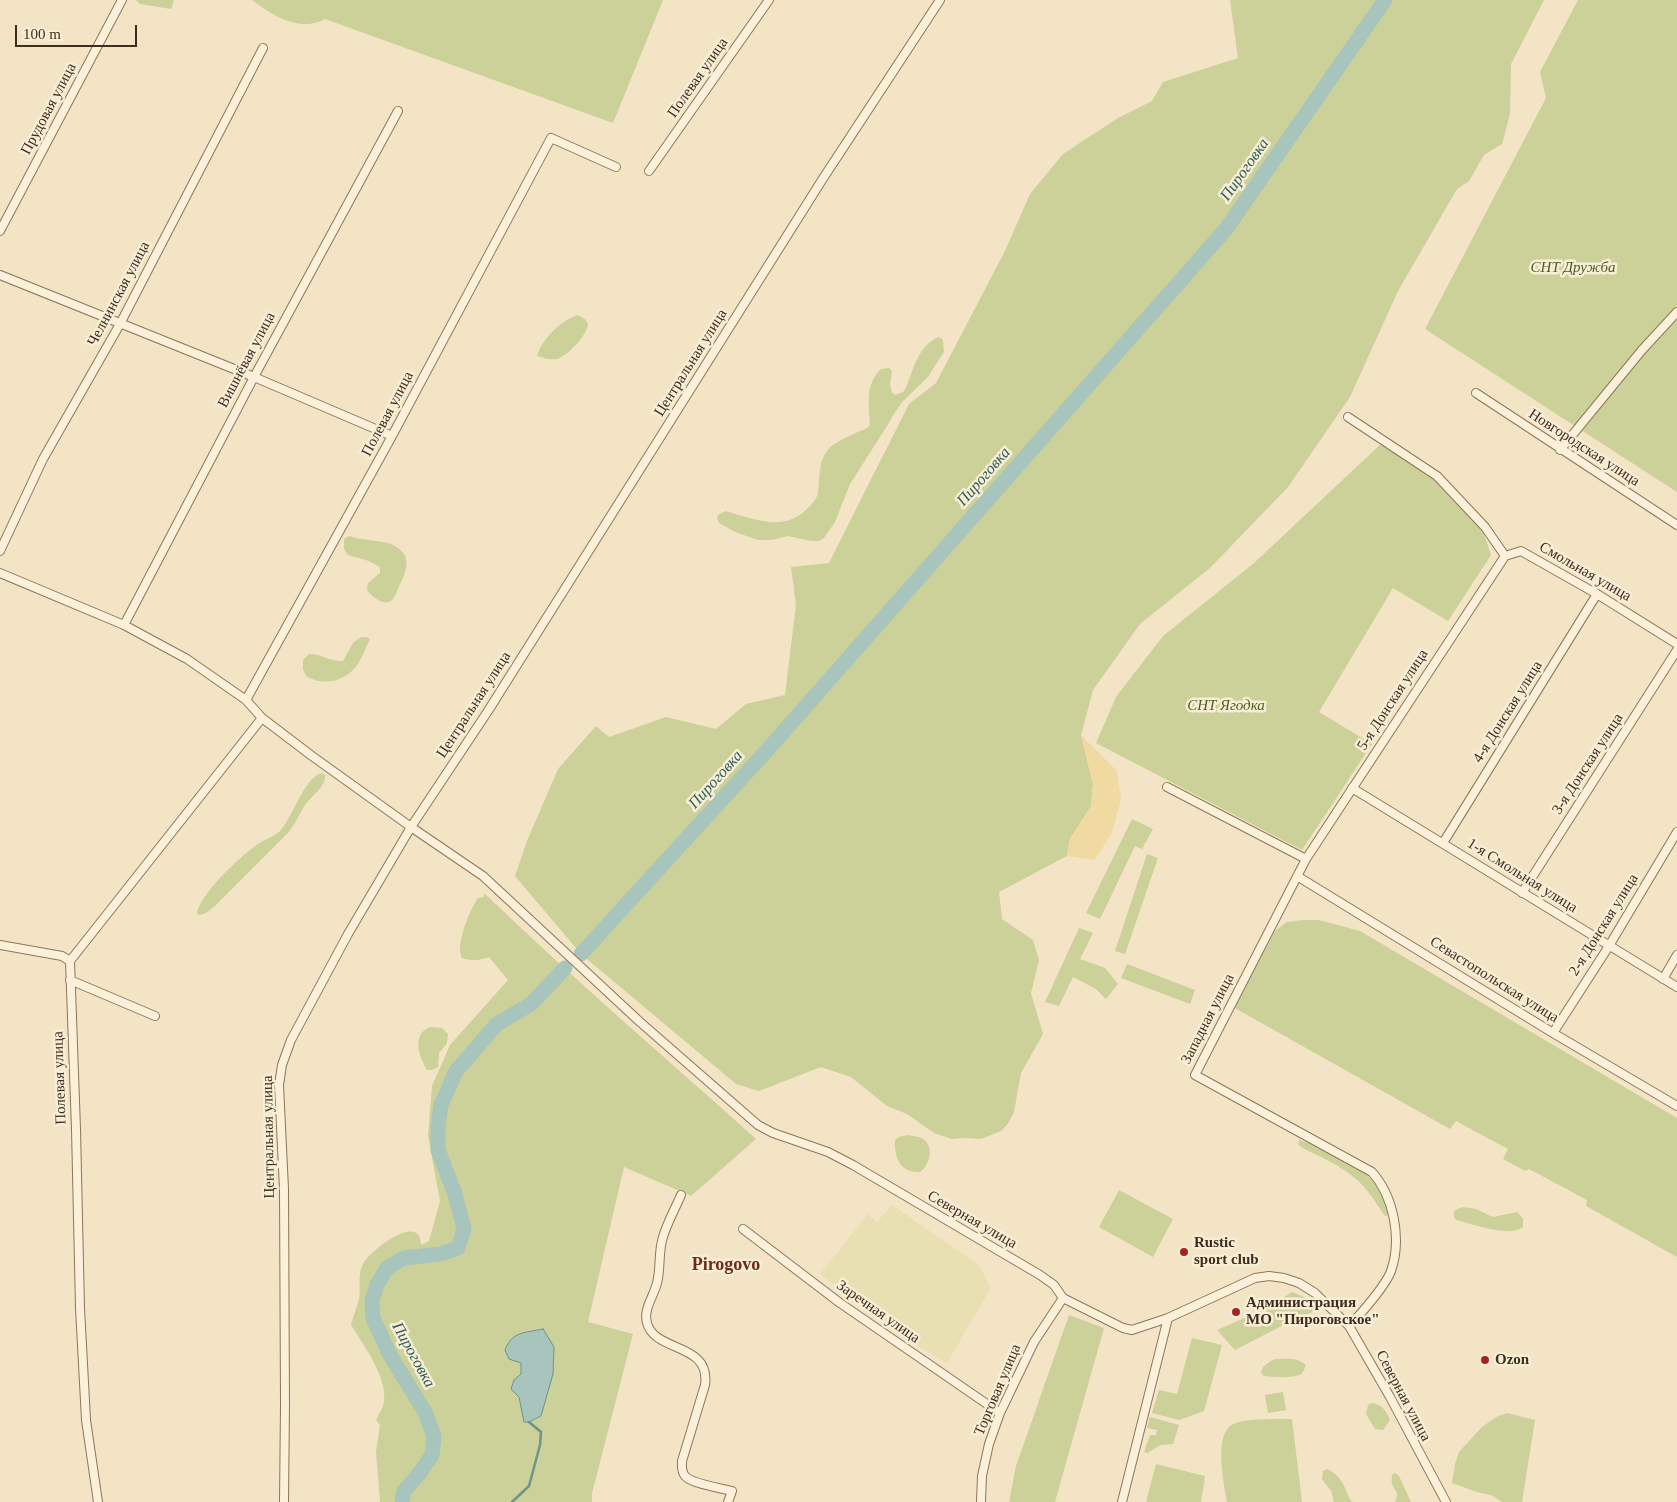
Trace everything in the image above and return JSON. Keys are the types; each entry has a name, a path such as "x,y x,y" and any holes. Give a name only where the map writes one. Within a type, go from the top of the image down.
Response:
{"street":[{"name":"Прудовая улица","path":"0,231 122,0"},
{"name":"Полевая улица","path":"649,171 768,0"},
{"name":"Центральная улица","path":"284,1502 284,1189 279,1085 282,1065 291,1040 348,934 411,827 493,703 822,180 940,0"},
{"name":"Челнинская улица","path":"0,551 43,459 120,324 263,48"},
{"name":"Вишнёвая улица","path":"124,625 254,377 398,110"},
{"name":"Полевая улица","path":"246,700 392,436 551,138 616,167"},
{"path":"0,275 254,377 392,436"},
{"path":"1560,450 1642,350 1677,312"},
{"name":"Новгородская улица","path":"1476,393 1560,450 1677,525"},
{"path":"1348,417 1437,476 1485,527 1504,556"},
{"name":"Смольная улица","path":"1504,556 1521,551 1597,594 1677,644"},
{"name":"5-я Донская улица","path":"1306,859 1504,556"},
{"name":"Северная улица","path":"0,574 124,625 187,659 246,700 262,718 411,827 483,876 640,1022 758,1125 773,1133 828,1152 853,1165 1040,1275 1054,1285 1063,1298 1123,1328 1132,1330 1168,1318 1255,1278 1269,1276 1284,1278 1298,1283 1315,1293 1349,1326 1390,1397 1446,1502"},
{"name":"4-я Донская улица","path":"1443,843 1597,594"},
{"name":"3-я Донская улица","path":"1522,893 1677,650"},
{"path":"0,945 62,956 70,960 262,718"},
{"path":"1167,787 1306,859"},
{"name":"1-я Смольная улица","path":"1352,788 1677,987"},
{"name":"2-я Донская улица","path":"1552,1033 1609,946 1677,832"},
{"name":"Западная улица","path":"1306,859 1195,1076 1372,1172 1380,1181 1387,1193 1395,1230 1396,1251 1391,1271 1385,1282 1349,1326"},
{"name":"Севастопольская улица","path":"1297,876 1552,1033 1677,1106"},
{"path":"1663,979 1677,956"},
{"name":"Полевая улица","path":"70,960 80,1308 86,1420 98,1502"},
{"path":"70,980 155,1016"},
{"path":"681,1195 663,1237 658,1282 646,1311 647,1324 653,1335 696,1357 703,1366 706,1378 705,1385 681,1468 684,1475 692,1481 732,1491 728,1502"},
{"name":"Заречная улица","path":"743,1229 840,1303 1000,1413"},
{"name":"Торговая улица","path":"981,1502 982,1476 989,1444 1000,1413 1034,1342 1063,1298"},
{"path":"1122,1502 1168,1318"}],"shaded area":[{"path":"892,1205 980,1266 991,1288 947,1363 918,1346 820,1274 868,1214 877,1222"}],"green space":[{"path":"136,0 174,0 171,9 140,4"},
{"path":"252,0 663,0 613,123 325,19 316,23 306,24 287,20 268,11"},
{"path":"1230,0 1544,0 1511,64 1510,114 1502,144 1484,155 1469,181 1457,189 1398,291 1350,397 1288,487 1211,567 1140,624 1093,690 1081,735 1093,784 1091,806 1070,839 1067,856 999,892 1002,919 1033,940 1039,960 1031,993 1043,1034 1021,1073 1014,1112 1007,1125 1001,1131 981,1139 952,1139 934,1133 907,1114 887,1106 851,1077 821,1067 759,1091 736,1084 581,954 515,876 527,841 558,769 596,726 609,737 666,717 716,729 746,704 785,695 796,605 791,567 829,563 909,404 936,383 1005,251 1030,194 1063,154 1118,118 1152,101 1163,82 1238,58"},
{"name":"СНТ Дружба","path":"1578,0 1677,0 1677,492 1425,329 1546,98 1540,72"},
{"path":"578,315 586,320 588,324 587,329 571,350 557,359 537,356 543,343 553,331 565,321"},
{"path":"939,337 943,340 944,352 927,378 903,401 895,412 850,484 835,522 824,538 819,541 811,541 788,536 771,540 758,540 735,532 719,523 718,515 725,511 768,522 779,522 799,516 814,501 817,494 821,465 824,455 830,447 870,425 869,395 872,381 876,375 881,369 889,368 892,371 890,384 892,393 895,395 903,392 922,351 932,340"},
{"name":"СНТ Ягодка","path":"1382,443 1438,482 1482,528 1491,555 1448,621 1393,588 1319,712 1372,744 1302,850 1096,743 1116,697 1163,636 1254,563"},
{"path":"349,536 391,544 404,554 406,564 404,575 395,596 390,601 383,602 372,596 367,590 368,583 380,573 380,567 369,561 348,555 344,549 344,539"},
{"path":"361,637 370,639 358,664 347,675 327,682 306,676 303,669 303,660 309,654 343,661 353,643"},
{"path":"322,773 325,775 323,783 305,805 288,833 216,905 206,913 199,915 197,913 200,905 212,887 247,852 280,831 304,789 316,776"},
{"path":"1132,819 1153,829 1142,849 1135,846 1100,919 1086,913"},
{"path":"1147,854 1158,858 1125,954 1115,951"},
{"path":"484,893 585,987 756,1139 691,1196 624,1167 588,1322 633,1334 592,1493 592,1502 380,1502 376,1452 380,1425 376,1420 383,1406 383,1386 380,1375 369,1353 351,1325 359,1299 360,1272 363,1264 375,1250 395,1236 404,1232 413,1232 419,1235 421,1245 429,1241 440,1201 428,1136 432,1086 450,1045 508,980 489,957 469,960 462,958 460,952 462,936 471,910 478,898 484,897"},
{"path":"1319,920 1360,931 1677,1118 1677,1257 1586,1206 1587,1200 1529,1169 1525,1171 1503,1159 1508,1149 1456,1121 1450,1129 1233,1007 1275,931 1287,922"},
{"path":"1079,928 1093,933 1080,959 1105,968 1118,984 1106,999 1096,989 1073,977 1059,1006 1045,1002"},
{"path":"1127,964 1195,990 1190,1004 1121,978"},
{"path":"430,1027 442,1028 448,1034 447,1043 439,1053 438,1067 427,1070 418,1046 420,1035"},
{"path":"907,1135 921,1138 929,1147 929,1160 920,1172 907,1170 897,1157 895,1140"},
{"path":"1299,1140 1319,1146 1367,1175 1388,1202 1389,1215 1385,1216 1368,1192 1350,1174 1337,1165 1301,1147 1298,1144"},
{"path":"1119,1190 1173,1219 1153,1257 1099,1227"},
{"path":"1463,1207 1476,1209 1493,1217 1517,1212 1523,1218 1523,1227 1517,1230 1500,1231 1456,1220 1454,1217 1455,1211"},
{"path":"1292,1292 1304,1297 1318,1310 1297,1318 1235,1350 1217,1330 1263,1310"},
{"path":"1069,1315 1104,1328 1055,1502 1009,1502 1016,1466"},
{"path":"1192,1338 1222,1345 1204,1411 1179,1420 1152,1413 1159,1390 1177,1394"},
{"path":"1275,1359 1295,1360 1306,1365 1299,1375 1284,1377 1264,1376 1261,1373 1263,1368"},
{"path":"1283,1392 1286,1410 1268,1413 1265,1395"},
{"path":"1372,1403 1383,1408 1390,1420 1383,1430 1375,1429 1366,1414 1368,1405"},
{"path":"1507,1413 1535,1420 1522,1502 1502,1502 1491,1495 1452,1483 1459,1452 1482,1427 1498,1416"},
{"path":"1150,1417 1179,1425 1173,1444 1160,1445 1148,1453 1144,1452 1150,1435 1156,1435 1157,1430 1147,1428"},
{"path":"1262,1419 1292,1419 1302,1502 1227,1502 1221,1460 1223,1438 1227,1429 1239,1422"},
{"path":"1156,1464 1205,1476 1201,1502 1146,1502"},
{"path":"1327,1469 1339,1478 1350,1500 1353,1502 1334,1502 1331,1491 1322,1479 1323,1471"},
{"path":"1395,1473 1399,1476 1411,1502 1395,1502 1397,1493 1392,1484 1392,1475"}],"sand":[{"path":"1081,735 1117,771 1121,800 1111,835 1094,860 1067,856 1070,839 1091,806 1093,784"}],"water":[{"path":"543,1329 554,1347 553,1374 541,1416 529,1422 524,1422 519,1397 511,1389 514,1380 521,1374 521,1363 509,1359 505,1350 511,1339 515,1336"}],"waterway":[{"name":"Пироговка","path":"581,954 770,747 1226,229 1385,0"},
{"name":"Пироговка","path":"402,1502 404,1491 432,1455 434,1436 425,1412 390,1355 373,1318 372,1300 377,1285 387,1268 404,1258 440,1254 458,1248 464,1229 455,1194 438,1150 438,1127 441,1105 456,1071 497,1024 531,1004 565,968"},
{"path":"512,1502 529,1486 540,1445 541,1432 529,1422"}],"place":[{"name":"Rustic sport club","path":"1184,1252"},
{"name":"Администрация МО \"Пироговское\"","path":"1236,1312"},
{"name":"Ozon","path":"1485,1360"}],"district":[{"name":"Pirogovo","path":"726,1265"}]}
